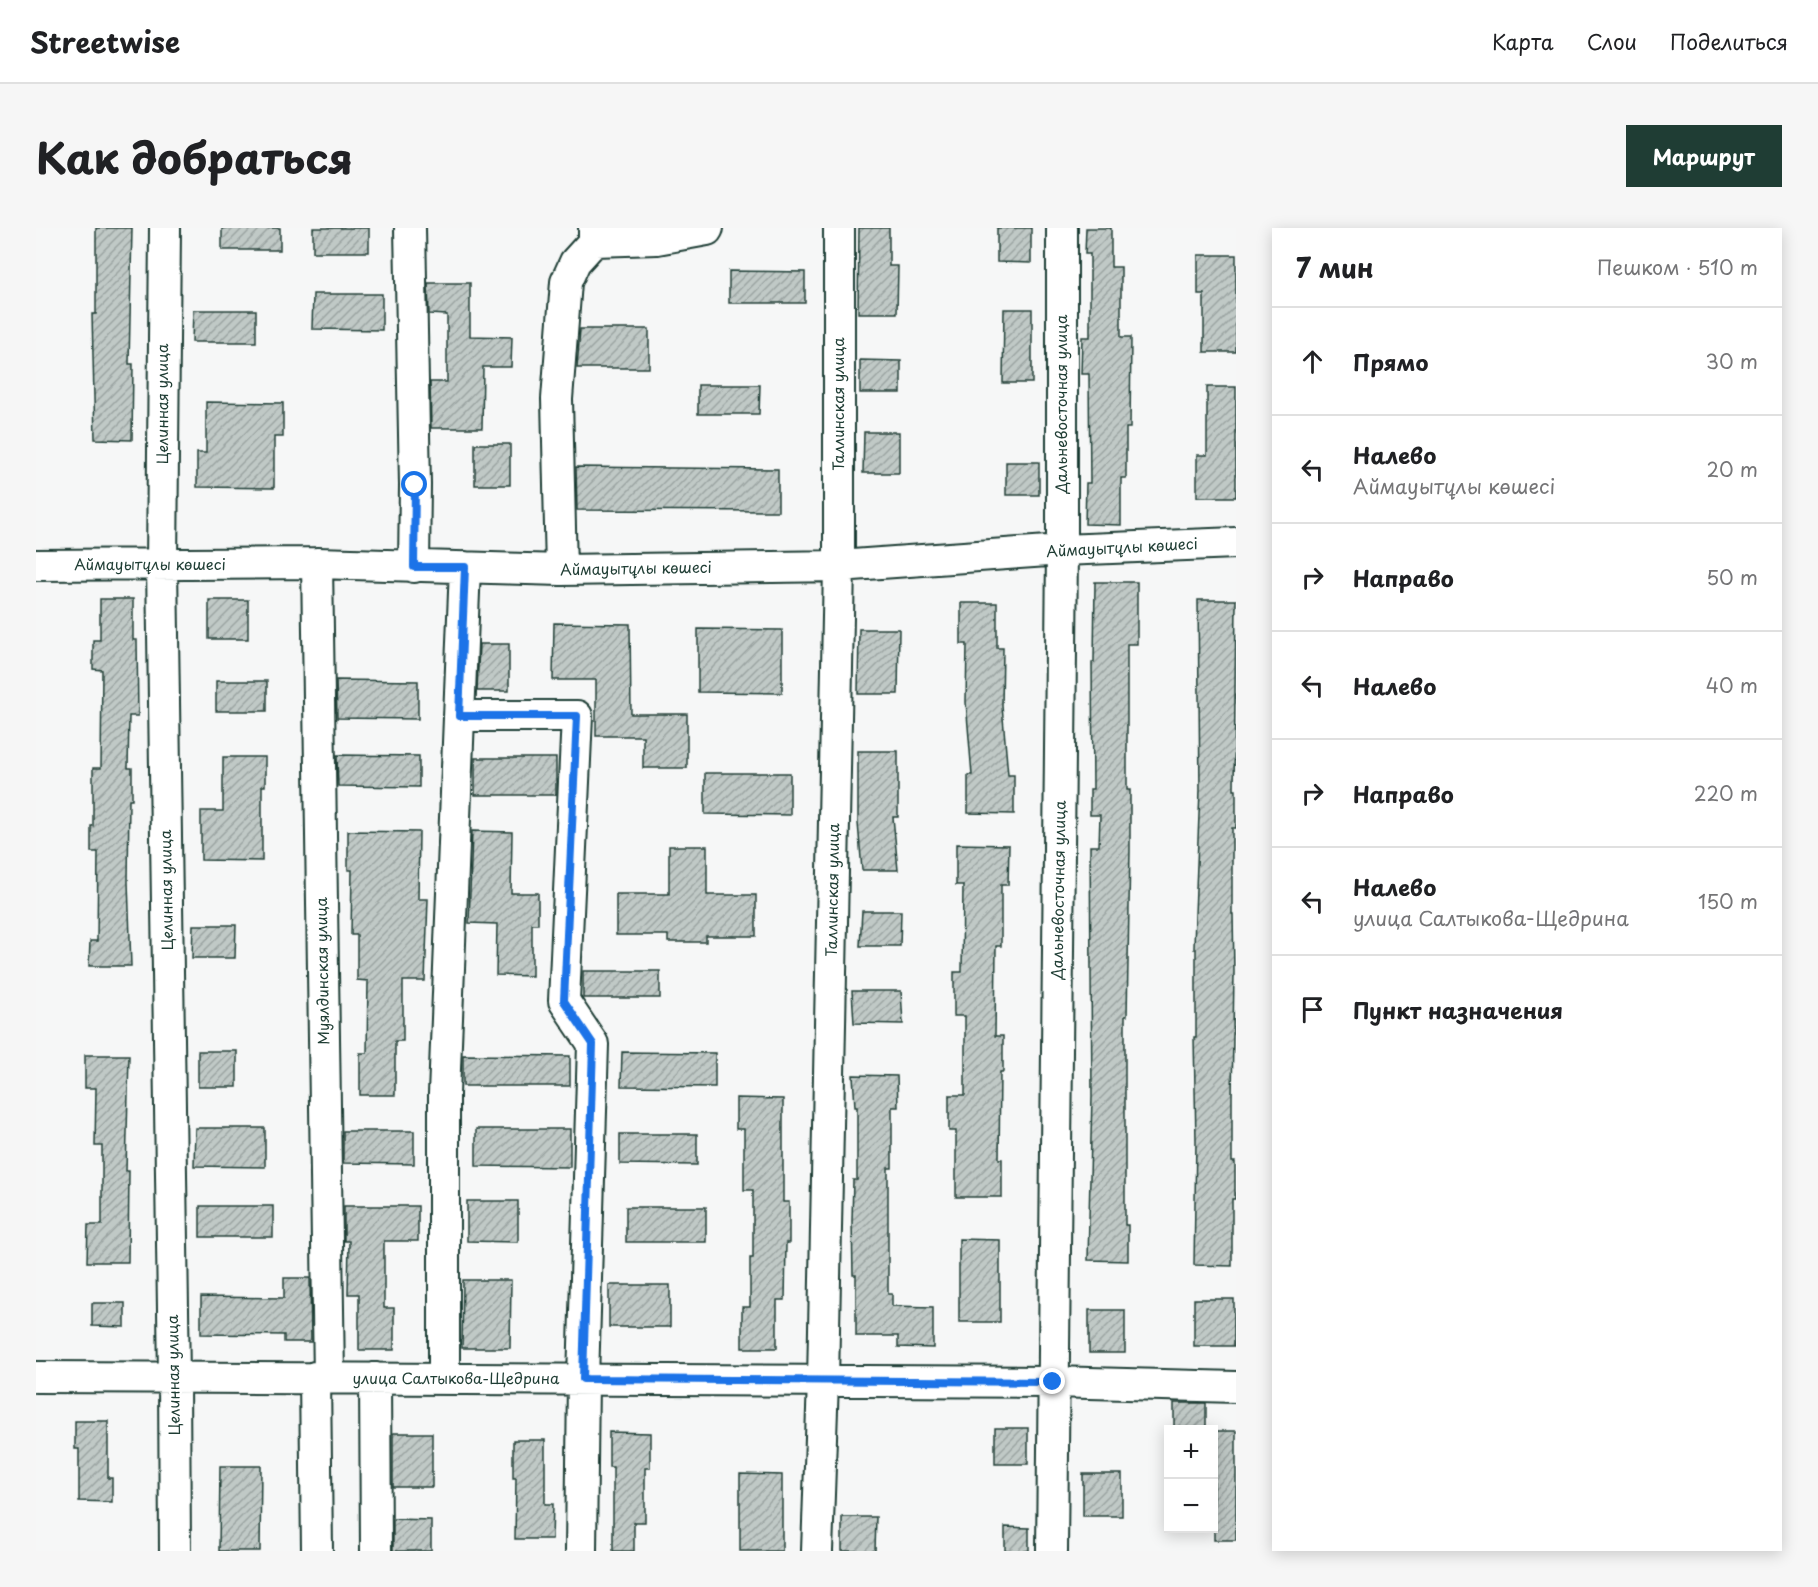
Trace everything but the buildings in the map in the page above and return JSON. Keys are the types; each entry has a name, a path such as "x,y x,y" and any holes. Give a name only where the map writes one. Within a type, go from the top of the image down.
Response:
{"street":[{"name":"Целинная улица","path":"165,228 162,566 175,1551"},
{"path":"410,228 415,485 414,567"},
{"path":"561,570 556,399 566,282 575,262 594,235 657,239 708,228"},
{"name":"Таллинская улица","path":"817,1551 839,566 839,228"},
{"name":"Дальневосточная улица","path":"1052,1551 1062,550 1062,228"},
{"name":"Аймауытұлы көшесі","path":"36,565 317,564 561,570 839,566 1062,550 1236,543"},
{"name":"Муялдинская улица","path":"317,564 322,1378 317,1551"},
{"path":"444,1378 444,1094 465,567"},
{"path":"459,716 577,716 564,1001 593,1044 580,1551"},
{"name":"улица Салтыкова-Щедрина","path":"36,1377 1053,1382 1236,1387"},
{"path":"375,1378 376,1551"}],"route":[{"path":"415,485 414,567 465,567 459,716 577,716 564,1001 593,1044 583,1379 1053,1382"}]}
